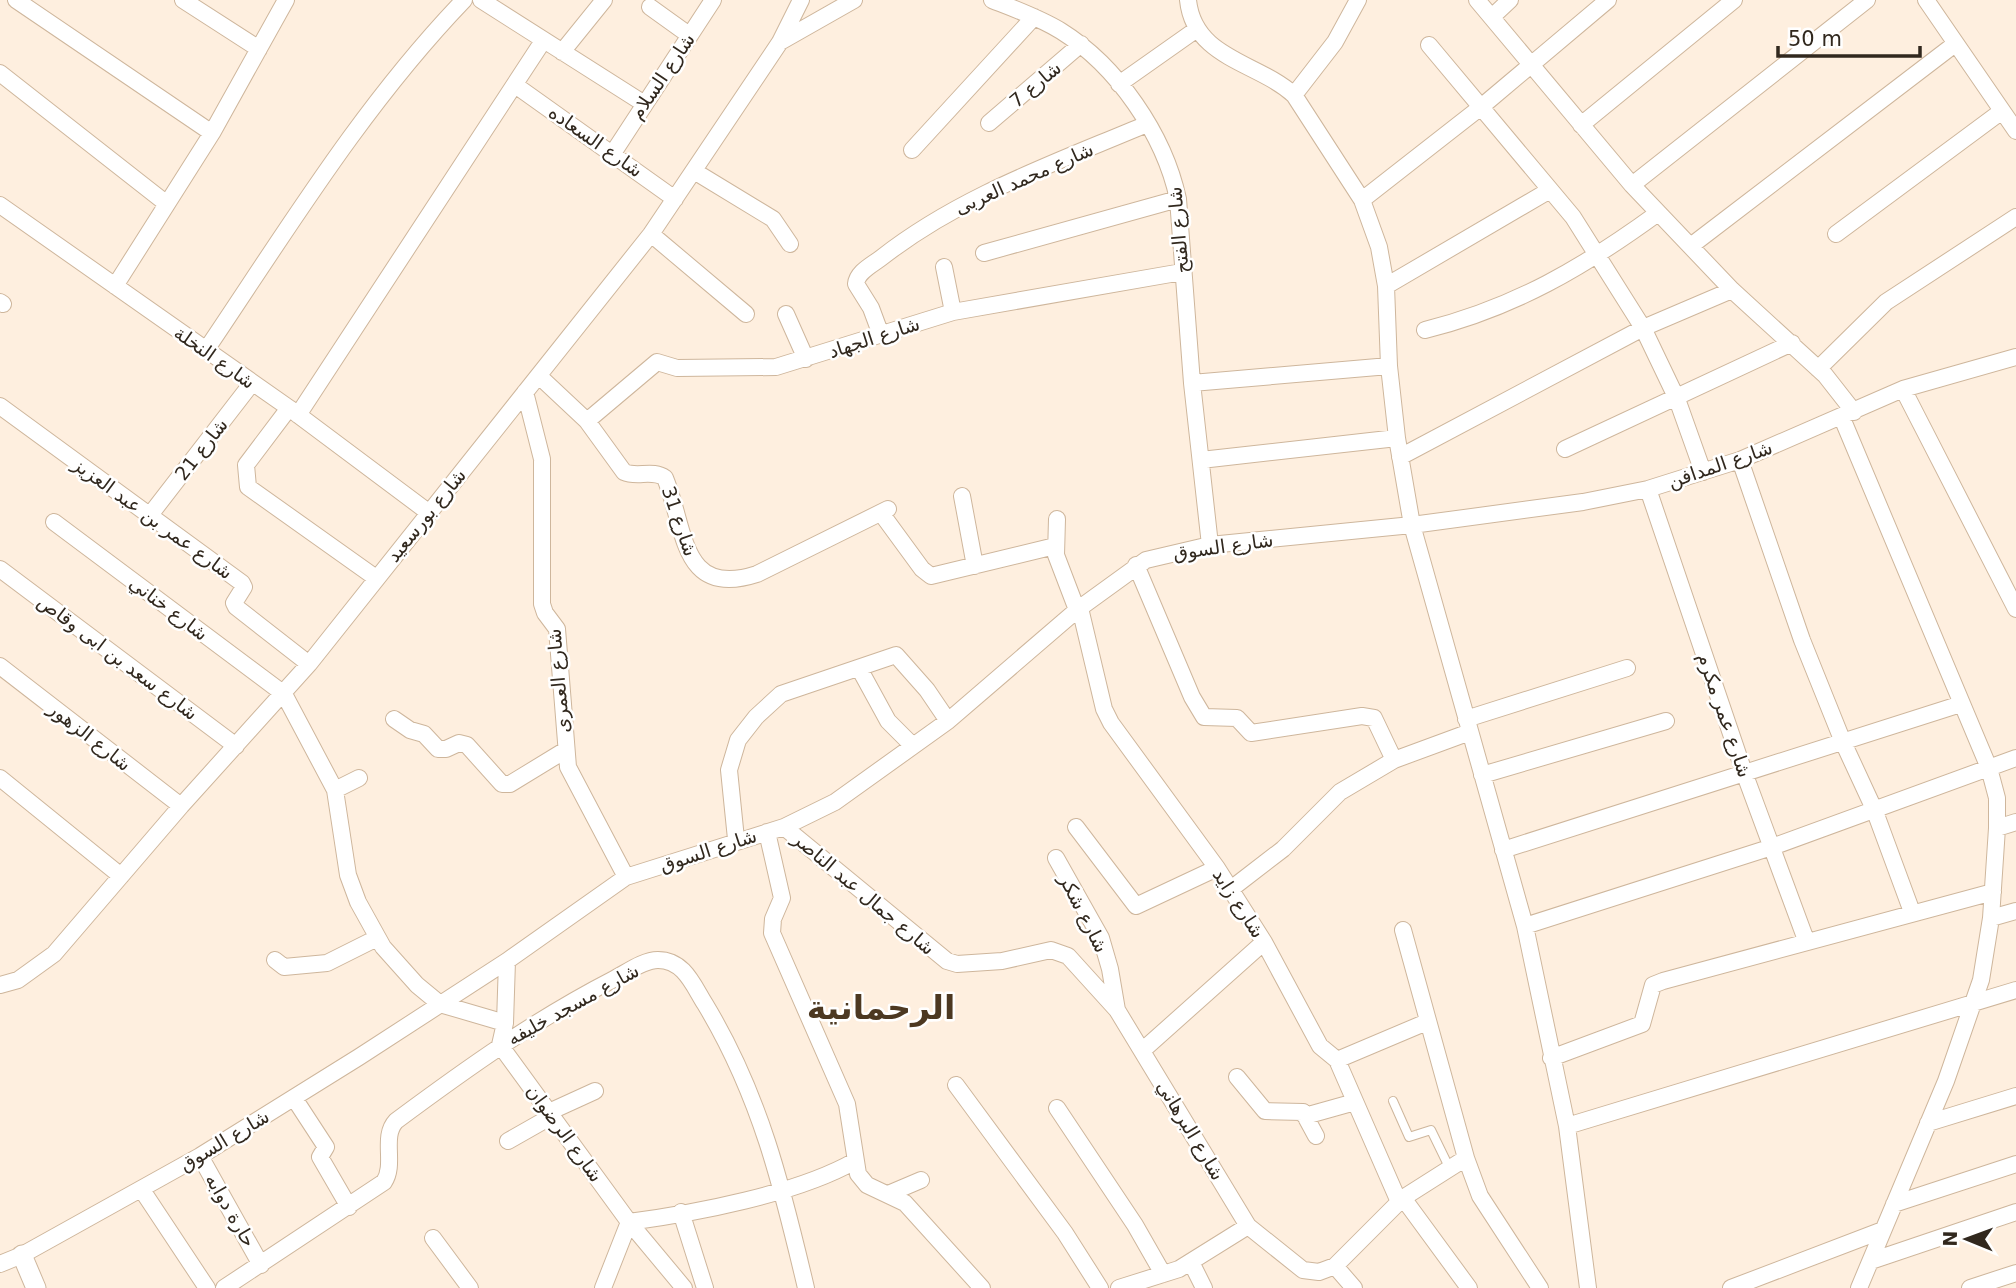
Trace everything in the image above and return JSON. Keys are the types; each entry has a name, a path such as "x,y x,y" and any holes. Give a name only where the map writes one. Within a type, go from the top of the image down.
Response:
{"street":[{"path":"16,0 212,133"},
{"path":"183,0 259,49"},
{"path":"115,286 212,133 286,0"},
{"path":"206,350 368,111 429,37 464,0"},
{"path":"481,0 643,103"},
{"path":"562,52 604,0"},
{"name":"شارع السلام","path":"613,153 643,103 713,0"},
{"name":"شارع بورسعيد","path":"0,985 18,980 43,964 309,664 651,234 780,42 801,0"},
{"path":"780,42 854,0"},
{"name":"شارع الفتح","path":"992,0 1034,17 1081,44 1119,84 1147,124 1172,173 1178,199 1192,383 1210,545"},
{"path":"1188,0 1197,29 1209,46 1227,58 1260,72 1294,95 1362,200 1379,247 1386,286 1389,366 1397,438 1412,525 1525,926 1567,1126 1588,1288"},
{"path":"1294,95 1335,42 1358,0"},
{"path":"1477,0 1632,186 1692,245 1732,290 1818,369 1848,415 1961,704 1989,768 1997,799 1993,892 1991,918 1974,1003 1928,1123 1859,1288"},
{"path":"1493,16 1510,0"},
{"path":"1362,200 1481,107 1608,0"},
{"path":"1581,125 1734,0"},
{"path":"1632,186 1867,0"},
{"path":"1926,0 2016,131"},
{"path":"650,6 689,35"},
{"path":"912,150 1034,17"},
{"path":"1119,84 1197,29"},
{"path":"376,578 248,487 246,465 293,412 543,41"},
{"name":"شارع 7","path":"989,123 1081,44"},
{"path":"1692,245 1955,44"},
{"path":"1429,45 1573,217 1643,328 1677,399 1703,472"},
{"path":"0,73 167,204"},
{"name":"شارع السعاده","path":"515,85 676,199"},
{"path":"1836,234 2002,111"},
{"name":"شارع محمد العربى","path":"881,335 871,308 856,284 859,275 898,244 963,203 1147,124"},
{"path":"694,172 773,219 790,244"},
{"path":"1386,286 1550,190"},
{"path":"984,253 1178,199"},
{"name":"شارع النخلة","path":"0,205 253,383 428,512"},
{"path":"1424,330 1508,304 1597,257 1658,213"},
{"path":"1818,369 1886,302 2016,217"},
{"path":"651,234 746,314"},
{"path":"944,267 953,312"},
{"name":"شارع الجهاد","path":"587,421 657,362 677,368 776,367 953,312 1182,272"},
{"path":"1400,457 1643,328 1732,290"},
{"path":"786,314 807,359"},
{"path":"1565,449 1792,343"},
{"name":"شارع المدافن","path":"1412,525 1583,502 1648,489 1740,460 1903,389 2016,357"},
{"path":"1192,383 1389,366"},
{"name":"شارع 31","path":"538,376 587,421 624,472 631,475 656,473 665,478 692,562 706,573 723,579 741,580 884,511 926,573 937,576 975,566"},
{"name":"شارع 21","path":"150,515 253,383"},
{"path":"1903,389 2016,609"},
{"name":"شارع العمرى","path":"525,392 542,459 542,604 557,629 564,751 573,782 626,877"},
{"name":"شارع عمر بن عبد العزيز","path":"0,406 242,583 244,587 234,603 236,607 309,664"},
{"path":"1201,460 1397,438"},
{"path":"1740,460 1802,640 1843,742 1874,809 1912,912"},
{"name":"شارع عمر مكرم","path":"1648,489 1745,775 1806,940"},
{"path":"962,496 975,566 1055,546 1057,519"},
{"name":"شارع خناني","path":"54,522 284,694"},
{"name":"شارع السوق","path":"0,1264 22,1255 200,1156 507,961 626,877 736,839 783,827 835,802 948,721 1079,609 1136,565 1155,557 1210,545 1412,525"},
{"name":"شارع زايد","path":"1055,546 1079,609 1104,709 1111,723 1231,889 1264,942 1320,1046 1336,1060 1401,1200 1469,1288"},
{"path":"1136,565 1192,697 1204,717 1237,718 1248,733 1362,716 1374,718 1394,760"},
{"name":"شارع سعد بن ابى وقاص","path":"0,569 236,746"},
{"path":"736,839 729,770 738,740 756,717 781,694 897,655 948,721"},
{"name":"شارع الزهور","path":"0,666 181,806"},
{"path":"859,668 888,721 913,746"},
{"path":"1231,889 1283,849 1340,792 1394,760 1468,725 1627,668"},
{"path":"284,694 335,790 348,875 377,938 417,985 440,1004 505,1023"},
{"path":"1503,850 1961,704"},
{"path":"394,719 410,730 424,734 438,749 446,750 459,743 467,745 502,784 510,784 564,751"},
{"path":"1482,775 1665,721"},
{"path":"1525,926 1772,847 2016,758"},
{"path":"0,778 121,876"},
{"path":"335,790 359,778"},
{"path":"1997,828 2016,822"},
{"name":"شارع جمال عبد الناصر","path":"783,827 947,961 957,964 1002,961 1051,950 1068,956"},
{"path":"1076,827 1136,906 1217,867"},
{"path":"767,832 782,898 772,933 847,1104 858,1174 867,1185 905,1203 982,1288"},
{"name":"شارع شكر","path":"1056,859 1101,938 1117,1010"},
{"path":"1551,1058 1642,1024 1653,985 1806,940 1993,892"},
{"path":"1991,918 2016,911"},
{"path":"1403,930 1466,1158 1480,1196 1537,1287"},
{"path":"275,960 284,967 327,963 377,938"},
{"path":"1143,1050 1264,942"},
{"name":"شارع البرهاني","path":"1068,956 1117,1010 1248,1226 1303,1269 1319,1272 1335,1266"},
{"name":"شارع مسجد خليفه","path":"224,1288 378,1188 388,1176 393,1124 500,1045 587,993 655,960 671,961 684,970 728,1042 762,1121 806,1288"},
{"path":"500,1045 505,1023 507,961"},
{"path":"1567,1126 2016,990"},
{"path":"1336,1060 1427,1022"},
{"name":"شارع الرضوان","path":"500,1045 629,1222 684,1288"},
{"path":"1237,1077 1263,1110 1301,1111 1316,1136"},
{"path":"956,1085 1065,1233 1100,1288"},
{"path":"508,1141 550,1114 595,1091"},
{"path":"1928,1123 2016,1096"},
{"path":"293,1098 326,1146 321,1158 349,1206"},
{"path":"1305,1116 1355,1102"},
{"path":"1057,1108 1135,1225 1163,1274"},
{"name":"حارة دوابه","path":"200,1156 261,1265"},
{"path":"1354,1288 1335,1266 1401,1200 1466,1158"},
{"path":"603,1288 629,1222 782,1189 830,1175 855,1161"},
{"path":"1894,1204 2016,1164"},
{"path":"888,1194 921,1180"},
{"path":"142,1190 207,1288"},
{"path":"681,1212 705,1288"},
{"path":"1871,1261 2016,1212"},
{"path":"1119,1288 1191,1262 1248,1226"},
{"path":"1731,1288 1883,1230"},
{"path":"433,1238 470,1288"},
{"path":"22,1255 36,1288"},
{"path":"1191,1262 1204,1288"},
{"path":"1970,1288 2016,1273"}],"lane":[{"path":"1392,1101 1409,1138 1431,1130 1449,1167"}],"district":[{"name":"الرحمانية","path":"881,1007"}]}
